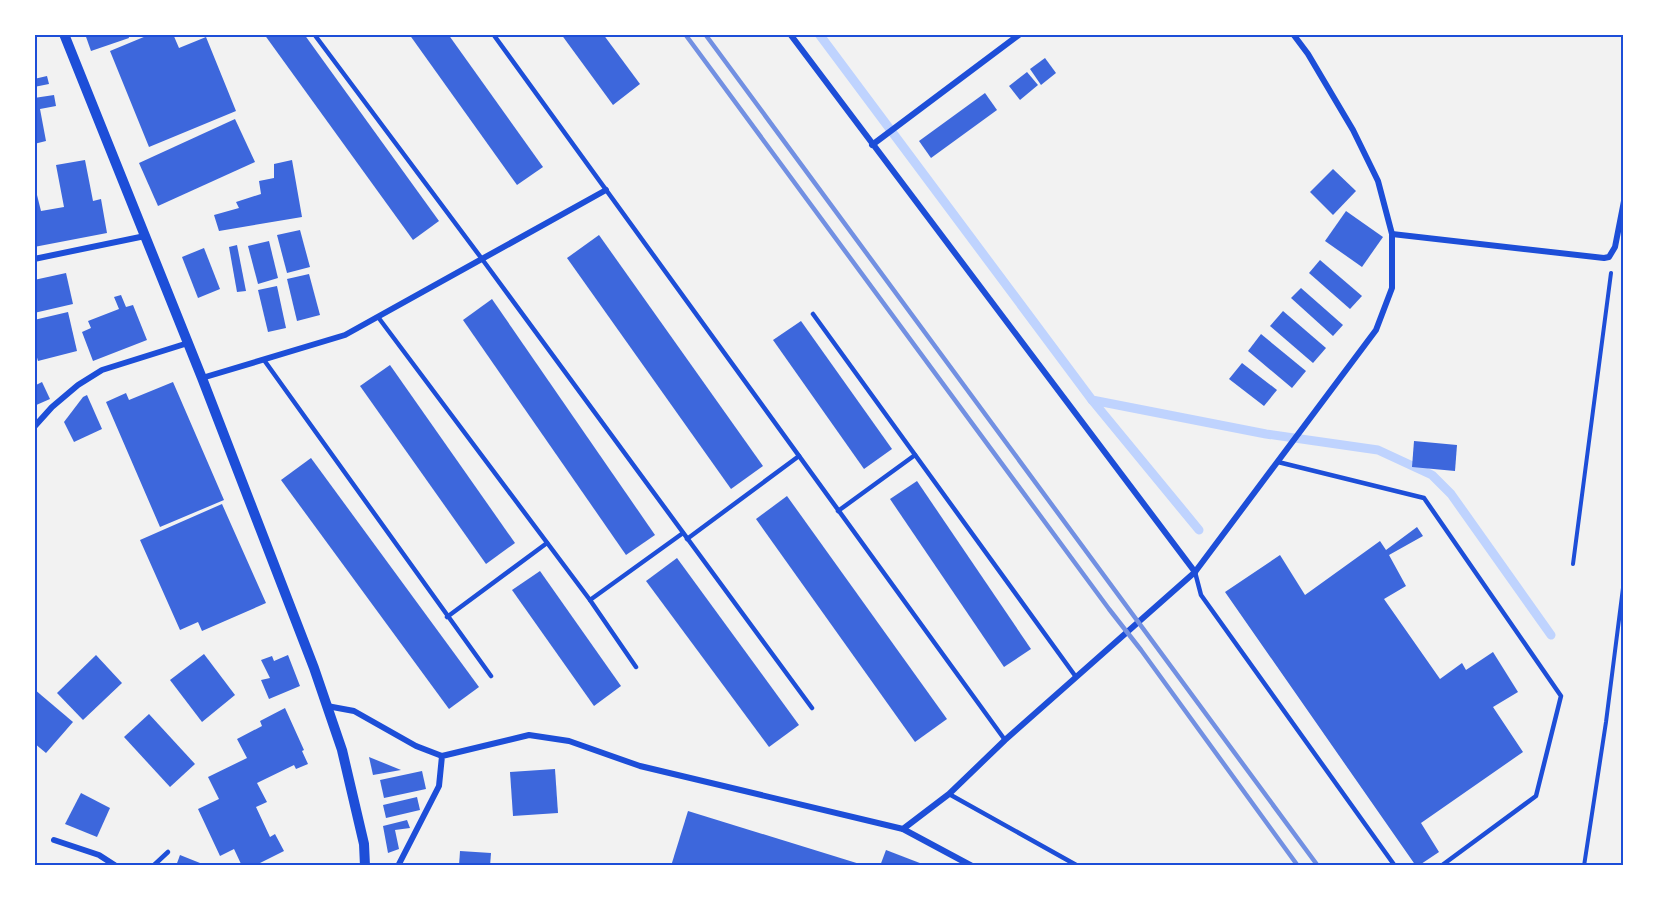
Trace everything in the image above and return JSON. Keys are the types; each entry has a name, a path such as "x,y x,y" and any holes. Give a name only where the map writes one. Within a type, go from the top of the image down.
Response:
{"street":[{"path":"64,34 202,378 314,668 342,750 364,844 364,866"},
{"path":"790,34 1195,572"},
{"path":"872,145 1020,34"},
{"path":"903,829 949,794 1005,740 1195,572 1376,330 1392,288 1392,234 1378,181 1353,130 1308,54 1293,34"},
{"path":"202,378 345,335 606,190"},
{"path":"1392,234 1604,258 1609,257 1615,247 1623,201"},
{"path":"34,259 145,236"},
{"path":"34,427 52,407 78,385 102,370 188,343"},
{"path":"327,706 354,711 416,746 442,756 529,735 569,741 640,766 903,829 972,866"},
{"path":"398,866 439,786 442,756"},
{"path":"54,840 99,855 116,866"}],"lane":[{"path":"314,34 812,708"},
{"path":"493,34 1005,740"},
{"path":"813,314 1076,677"},
{"path":"378,317 590,600 636,667"},
{"path":"264,360 491,676"},
{"path":"838,511 915,455"},
{"path":"687,538 799,456"},
{"path":"1278,462 1424,498 1561,696 1536,796 1441,866"},
{"path":"590,600 683,533"},
{"path":"447,617 547,543"},
{"path":"1195,572 1201,595 1395,866"},
{"path":"949,794 1078,866"},
{"path":"153,866 168,852"}],"path":[{"path":"1573,564 1611,272 1609,257"},
{"path":"1584,866 1606,722 1623,580"}],"building":[{"path":"85,34 128,34 129,38 91,51"},
{"path":"151,34 173,34 179,48 206,37 236,111 149,147 110,51"},
{"path":"264,34 304,34 439,221 413,240"},
{"path":"409,34 448,34 543,167 517,185"},
{"path":"561,34 603,34 640,84 613,105"},
{"path":"1045,58 1056,73 1041,85 1030,69"},
{"path":"1027,72 1038,85 1020,100 1009,86"},
{"path":"47,76 49,84 34,87 34,79"},
{"path":"985,93 997,110 931,158 919,141"},
{"path":"54,95 56,106 40,109 46,141 34,144 34,98"},
{"path":"235,119 255,162 158,206 139,163"},
{"path":"85,160 93,201 101,199 107,233 34,247 34,183 41,211 64,207 56,165"},
{"path":"292,160 302,217 219,231 214,215 239,208 236,202 261,194 259,181 274,178 274,164"},
{"path":"1333,169 1356,191 1333,215 1310,192"},
{"path":"1346,211 1383,237 1362,267 1325,241"},
{"path":"300,230 310,267 287,273 277,235"},
{"path":"599,235 763,466 731,489 567,258"},
{"path":"269,241 278,278 258,284 248,246"},
{"path":"237,245 246,291 237,292 229,247"},
{"path":"204,248 220,289 198,298 182,257"},
{"path":"1320,260 1362,296 1350,309 1309,273"},
{"path":"66,273 73,304 34,313 34,280"},
{"path":"309,274 320,315 297,321 287,279"},
{"path":"277,286 286,328 268,332 258,290"},
{"path":"1301,288 1343,325 1333,336 1291,298"},
{"path":"121,295 126,307 133,305 147,340 93,361 82,332 91,328 88,321 119,309 114,297"},
{"path":"492,299 655,535 626,555 463,320"},
{"path":"1283,311 1326,348 1313,363 1270,326"},
{"path":"68,312 77,351 38,361 34,347 34,320"},
{"path":"801,321 892,449 864,469 773,340"},
{"path":"1261,334 1306,371 1292,388 1248,351"},
{"path":"1242,363 1277,390 1264,406 1229,379"},
{"path":"390,365 515,543 486,564 360,386"},
{"path":"42,382 50,399 34,406 34,386"},
{"path":"173,382 224,500 160,527 106,402 126,393 129,400"},
{"path":"87,395 102,429 74,442 64,422"},
{"path":"1414,441 1457,445 1455,471 1412,467"},
{"path":"311,458 479,687 449,709 281,480"},
{"path":"917,481 1031,649 1004,667 890,499"},
{"path":"787,496 947,719 915,742 756,519"},
{"path":"222,504 266,603 202,631 198,622 180,630 140,540"},
{"path":"1417,527 1423,536 1389,555 1406,586 1384,599 1440,679 1462,663 1466,670 1493,652 1518,692 1493,707 1523,752 1421,823 1439,852 1416,866 1225,592 1280,555 1305,595 1380,541 1386,550"},
{"path":"677,558 799,725 769,747 646,581"},
{"path":"540,571 621,686 594,706 512,590"},
{"path":"204,654 235,695 202,722 170,680"},
{"path":"96,655 122,683 83,720 57,693"},
{"path":"288,655 300,686 269,699 261,680 270,678 261,660 272,656 274,661"},
{"path":"34,689 73,722 46,753 34,743"},
{"path":"285,708 308,764 296,769 294,765 257,783 267,802 256,807 270,837 275,834 284,851 254,866 242,866 234,849 220,856 198,809 219,799 208,777 247,758 237,739 262,726 260,721"},
{"path":"149,714 195,764 170,787 124,737"},
{"path":"369,757 401,770 373,775"},
{"path":"555,769 558,813 513,816 510,772"},
{"path":"422,771 426,789 384,798 380,780"},
{"path":"81,793 110,808 97,837 65,824"},
{"path":"417,797 420,810 386,818 383,805"},
{"path":"688,811 863,865 863,866 671,866"},
{"path":"407,820 410,828 395,830 399,849 388,853 383,826"},
{"path":"886,850 925,865 925,866 880,866"},
{"path":"460,851 491,853 490,866 459,866"},
{"path":"180,855 200,863 199,866 176,866"}],"waterway":[{"path":"819,34 1092,400 1266,434 1378,450 1432,475 1451,494 1551,635"},
{"path":"1092,400 1199,530"}],"railway":[{"path":"685,34 1298,866"},
{"path":"705,34 1318,866"}]}
